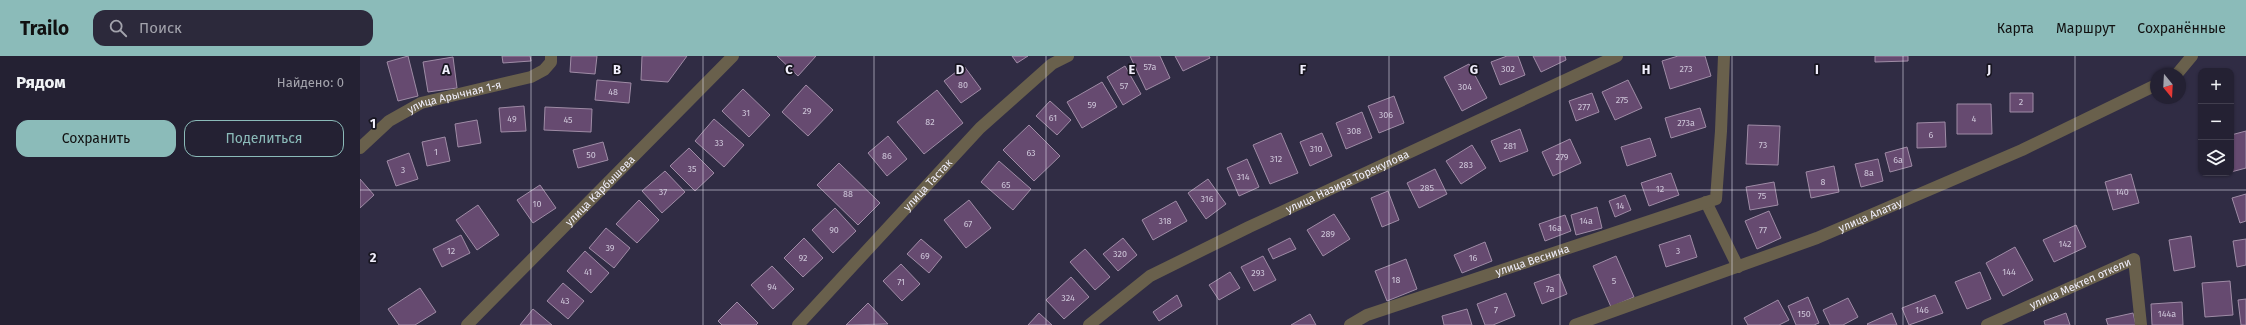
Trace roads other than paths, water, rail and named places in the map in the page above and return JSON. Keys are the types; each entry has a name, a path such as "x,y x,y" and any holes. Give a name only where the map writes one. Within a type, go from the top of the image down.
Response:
{"street":[{"name":"улица Арычная 1-я","path":"360,148 389,121 421,103 531,77 544,70 551,62 551,56"},
{"name":"улица Карбышева","path":"467,325 733,56"},
{"name":"улица Тастак","path":"798,325 980,128 1052,64 1068,56"},
{"name":"улица Назира Торекулова","path":"1089,325 1150,276 1249,227 1617,56"},
{"path":"1724,56 1721,131 1711,201 1738,267"},
{"path":"2182,68 2192,56"},
{"name":"улица Алатау","path":"1575,325 1817,238 2015,153 2150,88"},
{"name":"улица Веснина","path":"1350,325 1367,315 1711,201"},
{"name":"улица Мектеп откели","path":"1988,325 2134,259 2141,325"}]}
